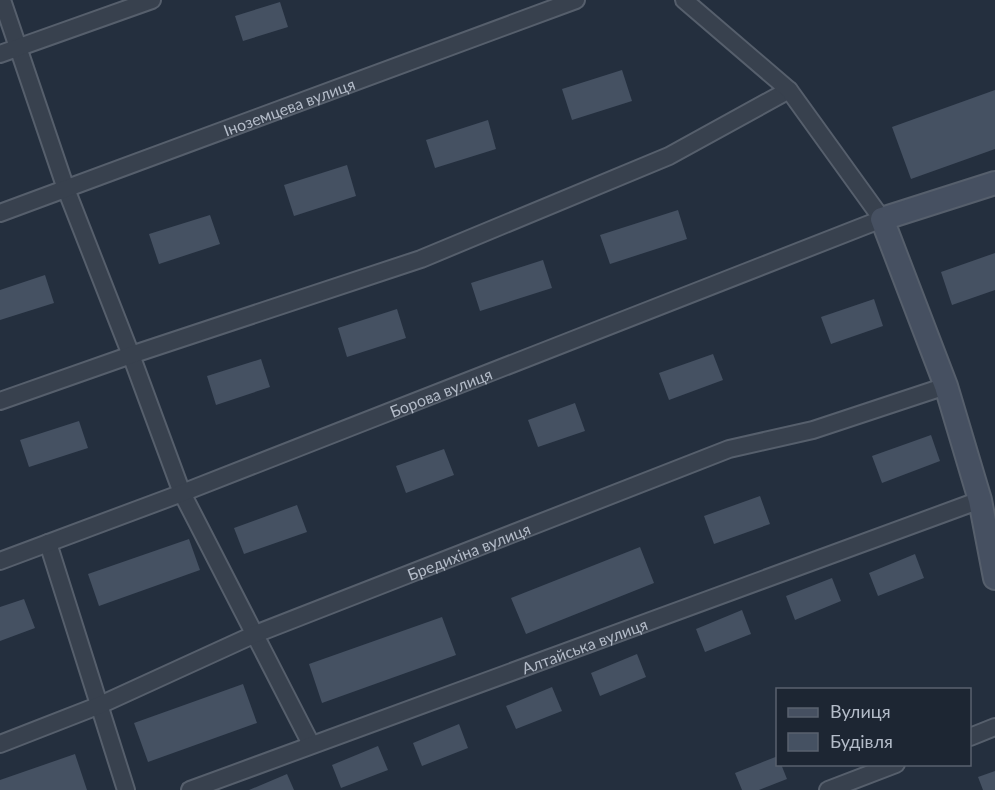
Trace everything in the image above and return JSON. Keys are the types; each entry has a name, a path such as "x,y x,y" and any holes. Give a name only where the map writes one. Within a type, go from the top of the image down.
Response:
{"main road":[{"path":"995,183 882,219 946,386 980,500 995,578"}],"street":[{"path":"2,0 66,189 182,493 311,744"},
{"path":"0,54 152,0"},
{"name":"Іноземцева вулиця","path":"0,213 576,0"},
{"path":"684,0 789,90 882,219"},
{"path":"0,401 421,259 669,156 789,90"},
{"name":"Борова вулиця","path":"0,561 182,493 882,219"},
{"name":"Бредихіна вулиця","path":"0,744 100,705 253,635 729,449 813,430 946,386"},
{"name":"Алтайська вулиця","path":"190,790 980,500"},
{"path":"48,543 126,790"},
{"path":"971,736 995,727"},
{"path":"828,790 893,766"}],"building":[{"path":"280,2 288,27 243,41 235,16"},
{"path":"622,70 632,101 572,120 562,89"},
{"path":"995,90 995,149 911,179 892,127"},
{"path":"488,120 496,149 435,168 426,140"},
{"path":"347,165 356,196 294,216 284,185"},
{"path":"678,210 687,239 610,264 600,235"},
{"path":"210,215 220,244 159,264 149,234"},
{"path":"995,253 995,290 952,305 941,272"},
{"path":"543,260 552,288 480,311 471,283"},
{"path":"45,275 54,303 0,320 0,290"},
{"path":"874,299 883,326 831,344 821,317"},
{"path":"397,309 406,338 347,357 338,328"},
{"path":"713,354 723,380 669,400 659,373"},
{"path":"261,359 270,387 216,405 207,376"},
{"path":"575,403 585,431 538,447 528,420"},
{"path":"79,421 88,448 29,467 20,440"},
{"path":"931,435 940,461 882,483 872,456"},
{"path":"444,449 454,475 406,493 396,466"},
{"path":"760,496 770,524 714,544 704,516"},
{"path":"297,505 307,532 244,554 234,528"},
{"path":"189,539 200,570 99,606 88,574"},
{"path":"640,547 654,583 526,634 511,598"},
{"path":"915,554 924,578 878,596 869,573"},
{"path":"832,578 841,601 795,620 786,596"},
{"path":"24,599 35,628 0,641 0,607"},
{"path":"742,610 751,634 705,652 696,629"},
{"path":"442,617 456,655 322,703 309,664"},
{"path":"637,654 646,677 600,696 591,673"},
{"path":"243,684 257,723 148,762 134,723"},
{"path":"552,687 562,711 516,729 506,706"},
{"path":"459,724 468,748 422,766 413,743"},
{"path":"378,746 388,770 341,788 332,765"},
{"path":"75,754 87,790 0,790 0,780"},
{"path":"776,757 776,766 782,766 787,779 759,790 742,790 735,773"},
{"path":"995,771 995,790 983,790 978,777"},
{"path":"287,774 294,790 249,790"}]}
